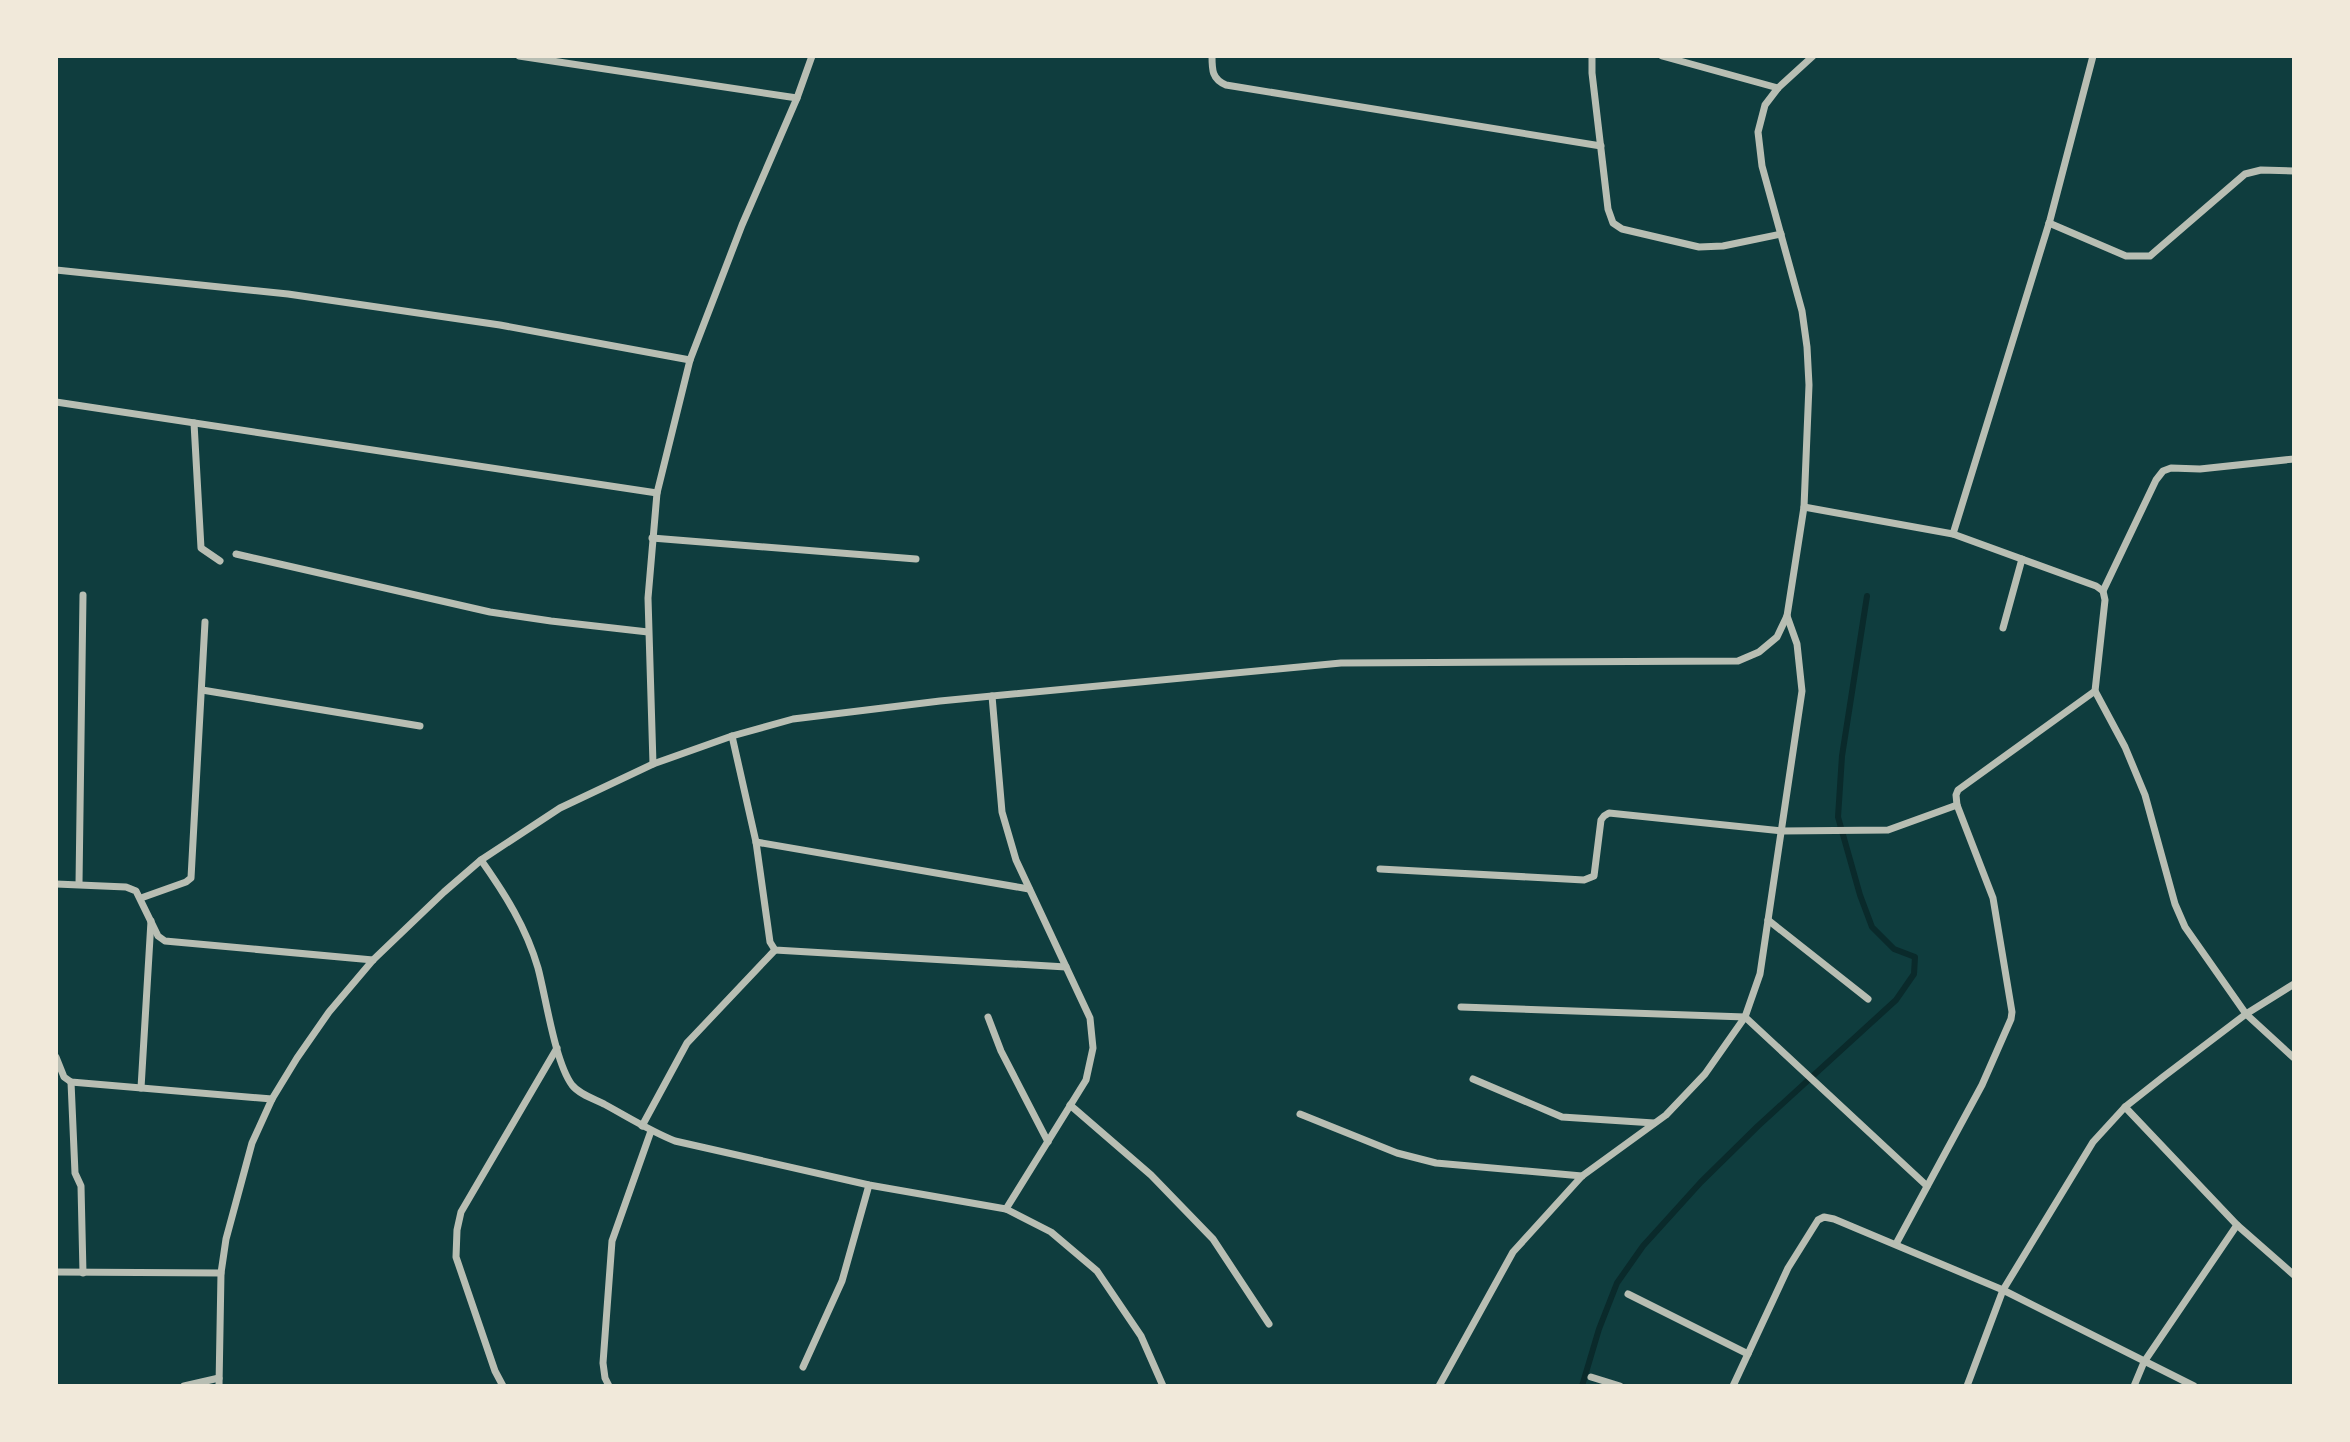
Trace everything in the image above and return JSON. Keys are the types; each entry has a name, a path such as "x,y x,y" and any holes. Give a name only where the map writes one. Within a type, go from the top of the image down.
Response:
{"street":[{"path":"519,56 797,98"},
{"path":"653,764 648,632 657,493 690,360 812,56"},
{"path":"1212,56 1214,76 1219,83 1226,85 1601,146"},
{"path":"1592,56 1609,218 1622,229 1699,247 1723,246 1781,234"},
{"path":"1662,56 1681,58 1778,88"},
{"path":"184,1386 219,1382 221,1273 226,1238 252,1143 272,1099 329,1012 373,960 481,860 559,808 653,764 732,736 793,719 992,696 1341,663 1738,661 1759,652 1777,637 1787,616 1804,507 1809,385 1802,311 1762,166 1758,132 1765,105 1778,88 1814,56"},
{"path":"1953,534 2049,223 2093,56"},
{"path":"2049,223 2126,256 2150,256 2245,174 2261,170 2294,171"},
{"path":"56,270 328,300 500,325 690,360"},
{"path":"56,402 657,493"},
{"path":"194,423 201,548 220,561"},
{"path":"2294,459 2200,470 2171,468 2163,471 2156,480 2104,591 2095,691 2145,795 2167,880 2185,928 2246,1014 2294,1058"},
{"path":"1804,507 1953,534 2104,591"},
{"path":"652,538 916,559"},
{"path":"236,554 510,615 648,632"},
{"path":"2003,628 2022,559"},
{"path":"79,884 83,595"},
{"path":"1439,1386 1513,1252 1582,1176 1666,1115 1704,1074 1745,1017 1760,974 1802,691 1797,644 1787,616"},
{"path":"141,898 187,882 191,878 205,622"},
{"path":"202,690 420,726"},
{"path":"1896,1244 1982,1085 2011,1019 1993,898 1957,805 1956,794 2095,691"},
{"path":"992,696 1002,812 1016,860 1090,1018 1093,1048 1086,1080 1006,1209"},
{"path":"732,736 756,842 770,942 775,950"},
{"path":"1380,869 1584,880 1595,873 1601,820 1604,816 1616,813 1782,831 1888,830 1957,805"},
{"path":"756,842 1029,889"},
{"path":"481,860 509,900 525,932 537,967 557,1048 567,1078 576,1090 651,1131 675,1141 869,1185 1006,1209 1051,1232 1097,1271 1141,1336 1163,1386"},
{"path":"56,884 126,887 136,891 158,936 165,941 373,960"},
{"path":"141,1088 151,920"},
{"path":"1768,920 1868,999"},
{"path":"642,1126 687,1043 775,950 1066,967"},
{"path":"1967,1386 2003,1290 2093,1142 2125,1107 2246,1014 2294,984"},
{"path":"1461,1007 1745,1017 1927,1186"},
{"path":"988,1017 1001,1051 1048,1142"},
{"path":"503,1386 495,1371 456,1257 457,1230 461,1212 557,1048"},
{"path":"56,1057 64,1077 71,1082 272,1099"},
{"path":"1474,1079 1562,1117 1655,1123"},
{"path":"71,1082 75,1173 81,1186 83,1273"},
{"path":"1070,1105 1151,1175 1213,1239 1269,1324"},
{"path":"2125,1107 2237,1225 2294,1275"},
{"path":"1300,1114 1397,1153 1436,1163 1582,1176"},
{"path":"609,1386 603,1363 612,1241 651,1131"},
{"path":"803,1367 842,1281 869,1185"},
{"path":"1733,1386 1788,1268 1818,1220 1824,1217 1896,1244 2003,1290 2194,1386"},
{"path":"2134,1386 2144,1362 2237,1225"},
{"path":"56,1272 221,1273"},
{"path":"1628,1294 1748,1354"},
{"path":"1591,1377 1620,1386"}],"waterway":[{"path":"1582,1386 1599,1329 1617,1283 1643,1246 1701,1182 1758,1126 1896,1000 1914,974 1915,957 1894,949 1872,927 1838,817 1842,756 1867,596"}]}
